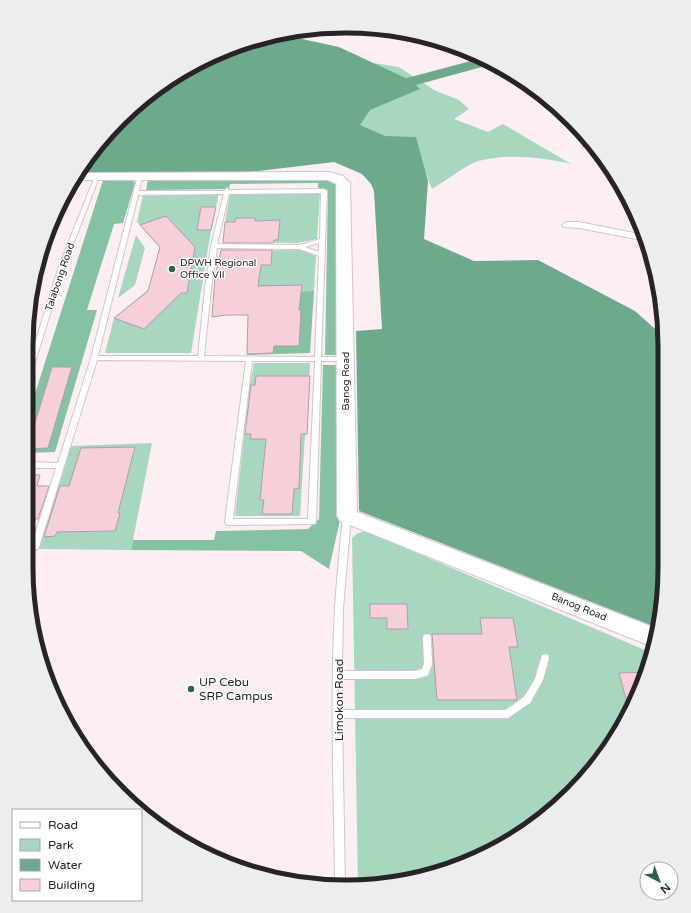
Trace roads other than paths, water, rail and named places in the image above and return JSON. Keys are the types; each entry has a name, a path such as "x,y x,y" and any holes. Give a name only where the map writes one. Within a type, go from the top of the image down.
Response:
{"street":[{"name":"Banog Road","path":"83,177 329,176 338,178 343,183 347,516 557,597 650,636"},
{"path":"567,224 638,236"}],"lane":[{"path":"35,547 94,358 137,193 140,176"},
{"name":"Talabong Road","path":"33,356 62,266 97,177"},
{"path":"137,193 227,190 324,190 312,522 229,522 249,359"},
{"path":"201,358 214,246 227,190"},
{"path":"214,246 300,247 322,240"},
{"path":"300,247 322,255"},
{"path":"94,358 346,359"},
{"path":"33,465 60,466"},
{"name":"Limokon Road","path":"340,880 338,714 341,563 347,516"},
{"path":"339,675 415,675 424,672 428,664 427,638"},
{"path":"338,714 508,714 527,700 539,680 545,658"}],"water":[{"path":"295,37 339,47 412,81 420,89 370,110 360,125 385,136 416,137 428,181 424,239 474,261 538,260 635,311 657,331 658,568 652,626 359,511 356,331 382,329 374,191 371,184 362,174 334,162 249,172 85,173 111,139 139,111 155,98 189,75 207,65 242,51 244,52 248,49 265,44"}],"waterway":[{"path":"412,81 479,63"}],"place":[{"name":"DPWH Regional Office VII","path":"172,269"},
{"name":"UP Cebu SRP Campus","path":"191,689"}]}
